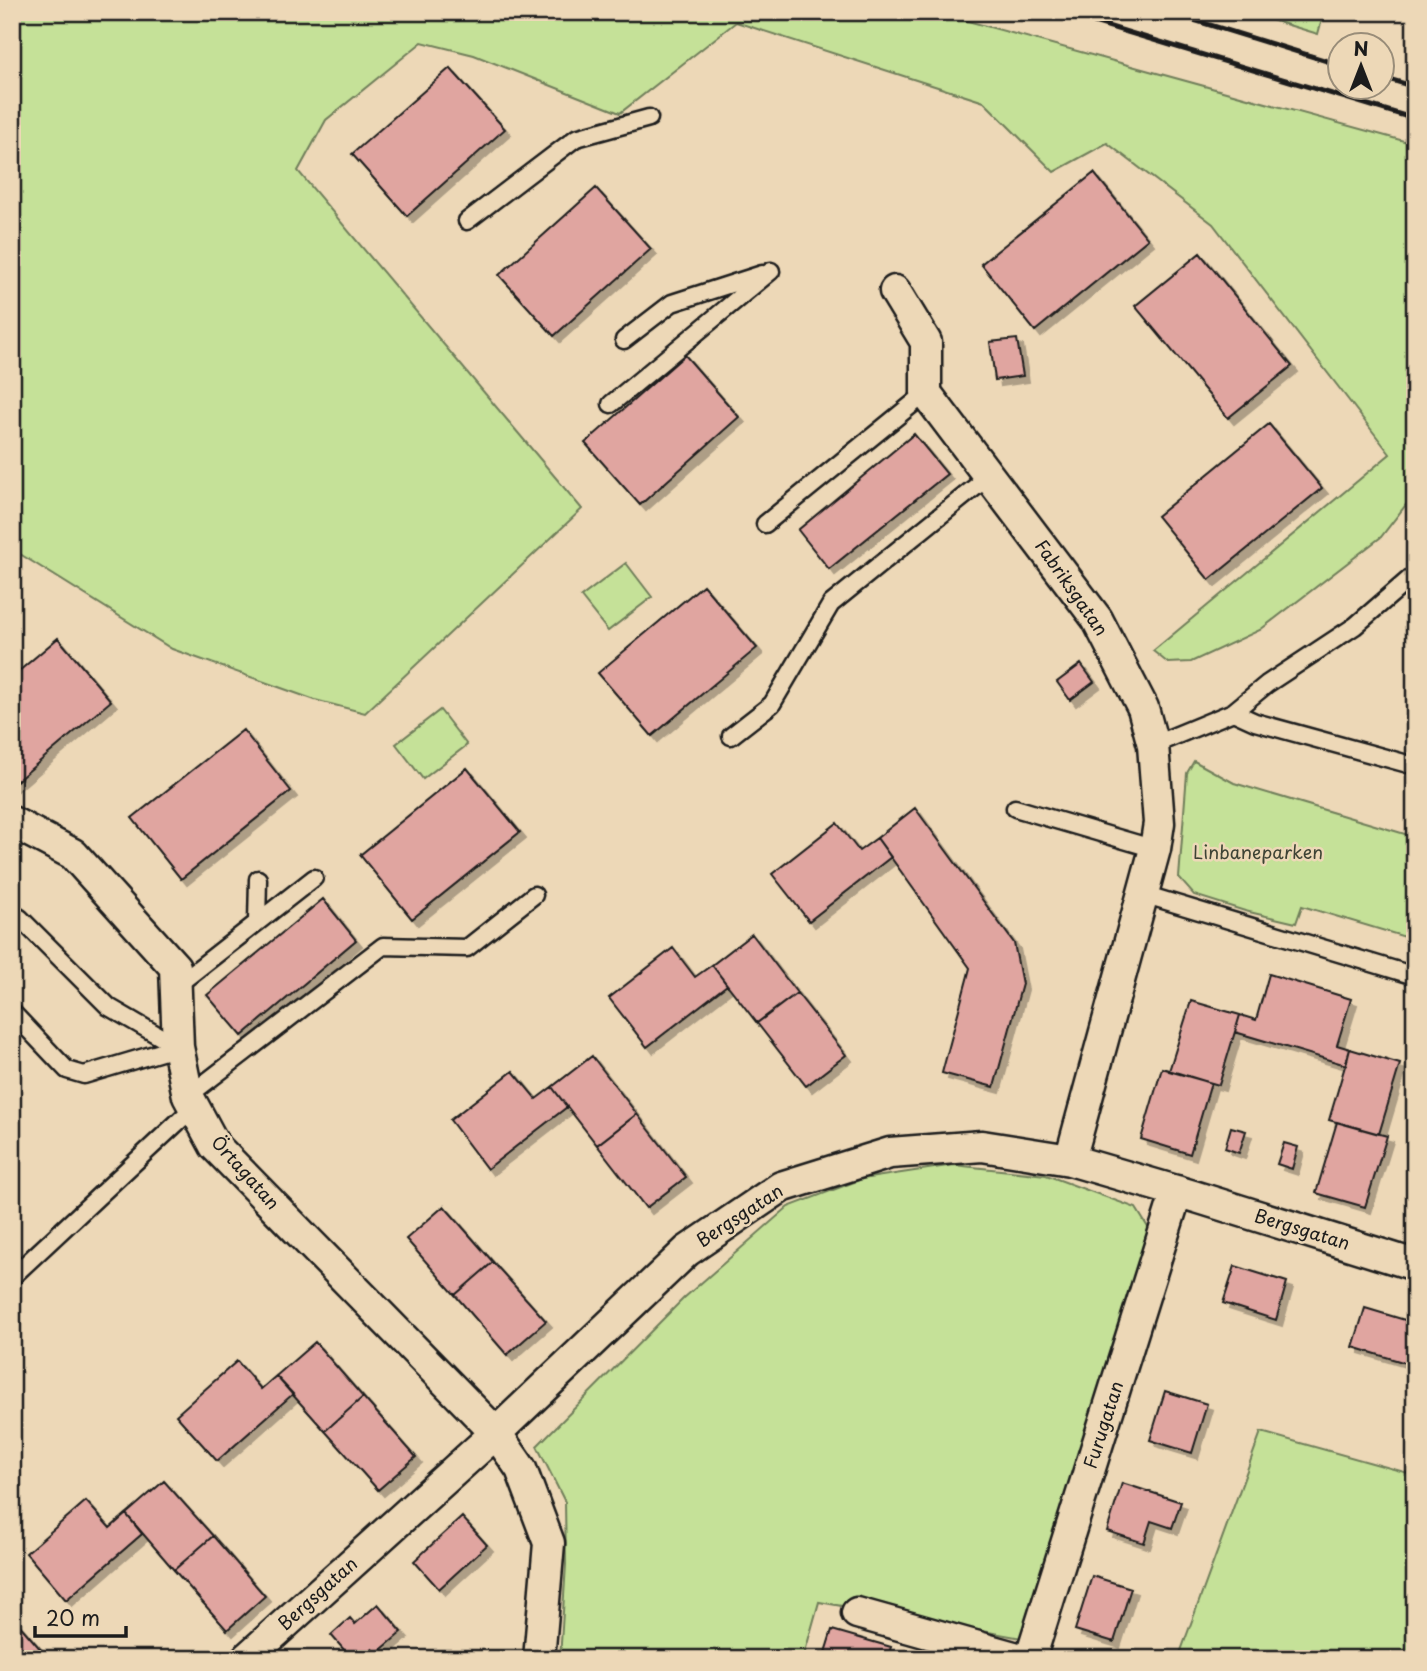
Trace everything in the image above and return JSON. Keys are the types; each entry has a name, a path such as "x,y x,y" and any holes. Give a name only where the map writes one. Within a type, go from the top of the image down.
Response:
{"street":[{"path":"895,291 926,342 926,393"},
{"name":"Fabriksgatan","path":"926,393 1097,619 1143,708 1153,745 1159,823 1155,849 1070,1160"},
{"name":"Örtagatan","path":"12,821 73,854 175,967 178,1047 191,1102 215,1146 496,1433 521,1469 549,1543 539,1659"},
{"name":"Bergsgatan","path":"246,1659 496,1433 687,1251 781,1186 890,1153 982,1146 1070,1160 1415,1265"},
{"name":"Furugatan","path":"1030,1659 1177,1191"},
{"path":"857,1613 1021,1659"}],"lane":[{"path":"467,221 576,138 649,118"},
{"path":"611,404 771,271 672,303 624,340"},
{"path":"765,524 926,393"},
{"path":"732,736 772,704 831,604 989,476"},
{"path":"1153,745 1233,712 1267,684 1355,626 1415,574"},
{"path":"1233,712 1255,722 1415,766"},
{"path":"1015,808 1155,849"},
{"path":"176,986 314,878"},
{"path":"257,922 258,879"},
{"path":"1143,894 1415,976"},
{"path":"12,1277 191,1102 383,946 467,948 534,895"},
{"path":"12,913 109,1007 178,1047"},
{"path":"12,1012 67,1070 84,1075 178,1047"}],"green space":[{"path":"12,12 935,12 1415,144 1415,493 1381,537 1260,630 1191,662 1168,663 1153,651 1390,454 1213,224 1107,143 1054,172 984,102 736,22 620,113 474,55 422,42 326,120 298,171 582,509 365,713 315,700 172,649 12,549"},
{"path":"1245,12 1324,12 1318,34"},
{"path":"626,563 652,597 608,631 581,597"},
{"path":"440,710 467,745 423,779 396,744"},
{"name":"Linbaneparken","path":"1194,761 1234,783 1415,837 1415,940 1302,906 1296,923 1194,895 1179,878 1187,773"},
{"path":"954,1165 1046,1175 1136,1208 1149,1229 1027,1639 819,1602 803,1659 560,1659 566,1564 565,1502 537,1446 684,1298 788,1207 862,1179"},
{"path":"1261,1432 1415,1475 1415,1659 1178,1659"}],"building":[{"path":"450,68 505,129 407,216 352,154"},
{"path":"1094,173 1148,239 1035,331 981,264"},
{"path":"596,188 651,249 554,336 499,275"},
{"path":"1200,253 1292,366 1228,418 1135,306"},
{"path":"1017,339 1023,376 995,380 990,342"},
{"path":"685,355 739,417 640,505 585,443"},
{"path":"1269,424 1322,488 1209,580 1157,516"},
{"path":"914,434 947,474 829,569 798,530"},
{"path":"703,585 757,648 652,736 598,673"},
{"path":"58,638 111,701 12,785 12,677"},
{"path":"1081,664 1094,682 1070,700 1057,682"},
{"path":"243,730 291,791 181,879 132,818"},
{"path":"467,768 520,832 412,919 360,855"},
{"path":"915,808 1014,943 1022,984 994,1087 942,1073 970,968 877,838"},
{"path":"837,823 859,851 877,838 891,857 809,921 772,874"},
{"path":"323,899 356,940 242,1036 207,995"},
{"path":"752,934 797,993 757,1023 712,965"},
{"path":"673,948 695,977 712,965 727,985 647,1047 609,998"},
{"path":"1269,974 1351,999 1337,1045 1350,1049 1346,1065 1235,1032 1240,1015 1256,1020"},
{"path":"797,993 846,1055 806,1086 757,1023"},
{"path":"1191,1001 1240,1015 1219,1085 1169,1071"},
{"path":"1350,1049 1400,1064 1379,1134 1329,1120"},
{"path":"592,1056 637,1114 597,1145 552,1087"},
{"path":"1162,1068 1211,1083 1190,1154 1141,1139"},
{"path":"513,1071 536,1099 552,1087 567,1107 487,1169 450,1120"},
{"path":"637,1114 686,1177 646,1208 597,1145"},
{"path":"1337,1122 1387,1136 1365,1207 1316,1193"},
{"path":"1231,1127 1246,1131 1239,1153 1225,1148"},
{"path":"1284,1143 1298,1147 1292,1169 1277,1164"},
{"path":"444,1206 493,1262 455,1295 406,1239"},
{"path":"493,1262 546,1321 507,1355 455,1295"},
{"path":"1235,1266 1287,1282 1276,1320 1223,1303"},
{"path":"1365,1308 1415,1323 1415,1347 1409,1364 1353,1347"},
{"path":"315,1342 363,1397 325,1431 276,1376"},
{"path":"237,1361 261,1389 276,1376 293,1394 217,1461 176,1415"},
{"path":"1165,1391 1207,1404 1192,1453 1150,1440"},
{"path":"363,1397 416,1457 378,1490 325,1431"},
{"path":"164,1481 213,1536 174,1570 126,1514"},
{"path":"1122,1483 1181,1502 1172,1528 1151,1521 1144,1543 1107,1531"},
{"path":"86,1501 110,1528 126,1514 142,1534 66,1600 26,1553"},
{"path":"462,1517 487,1545 439,1589 414,1561"},
{"path":"213,1536 265,1596 227,1630 174,1570"},
{"path":"1092,1576 1131,1588 1114,1642 1075,1630"},
{"path":"378,1604 402,1632 376,1654 372,1649 362,1659 352,1659 331,1635 350,1618 355,1624"},
{"path":"17,1622 49,1659 12,1659 12,1626"},
{"path":"832,1630 891,1647 887,1659 823,1659"}],"railway":[{"path":"1061,12 1415,119"},
{"path":"1168,12 1326,61"},
{"path":"1396,81 1415,87"}]}
